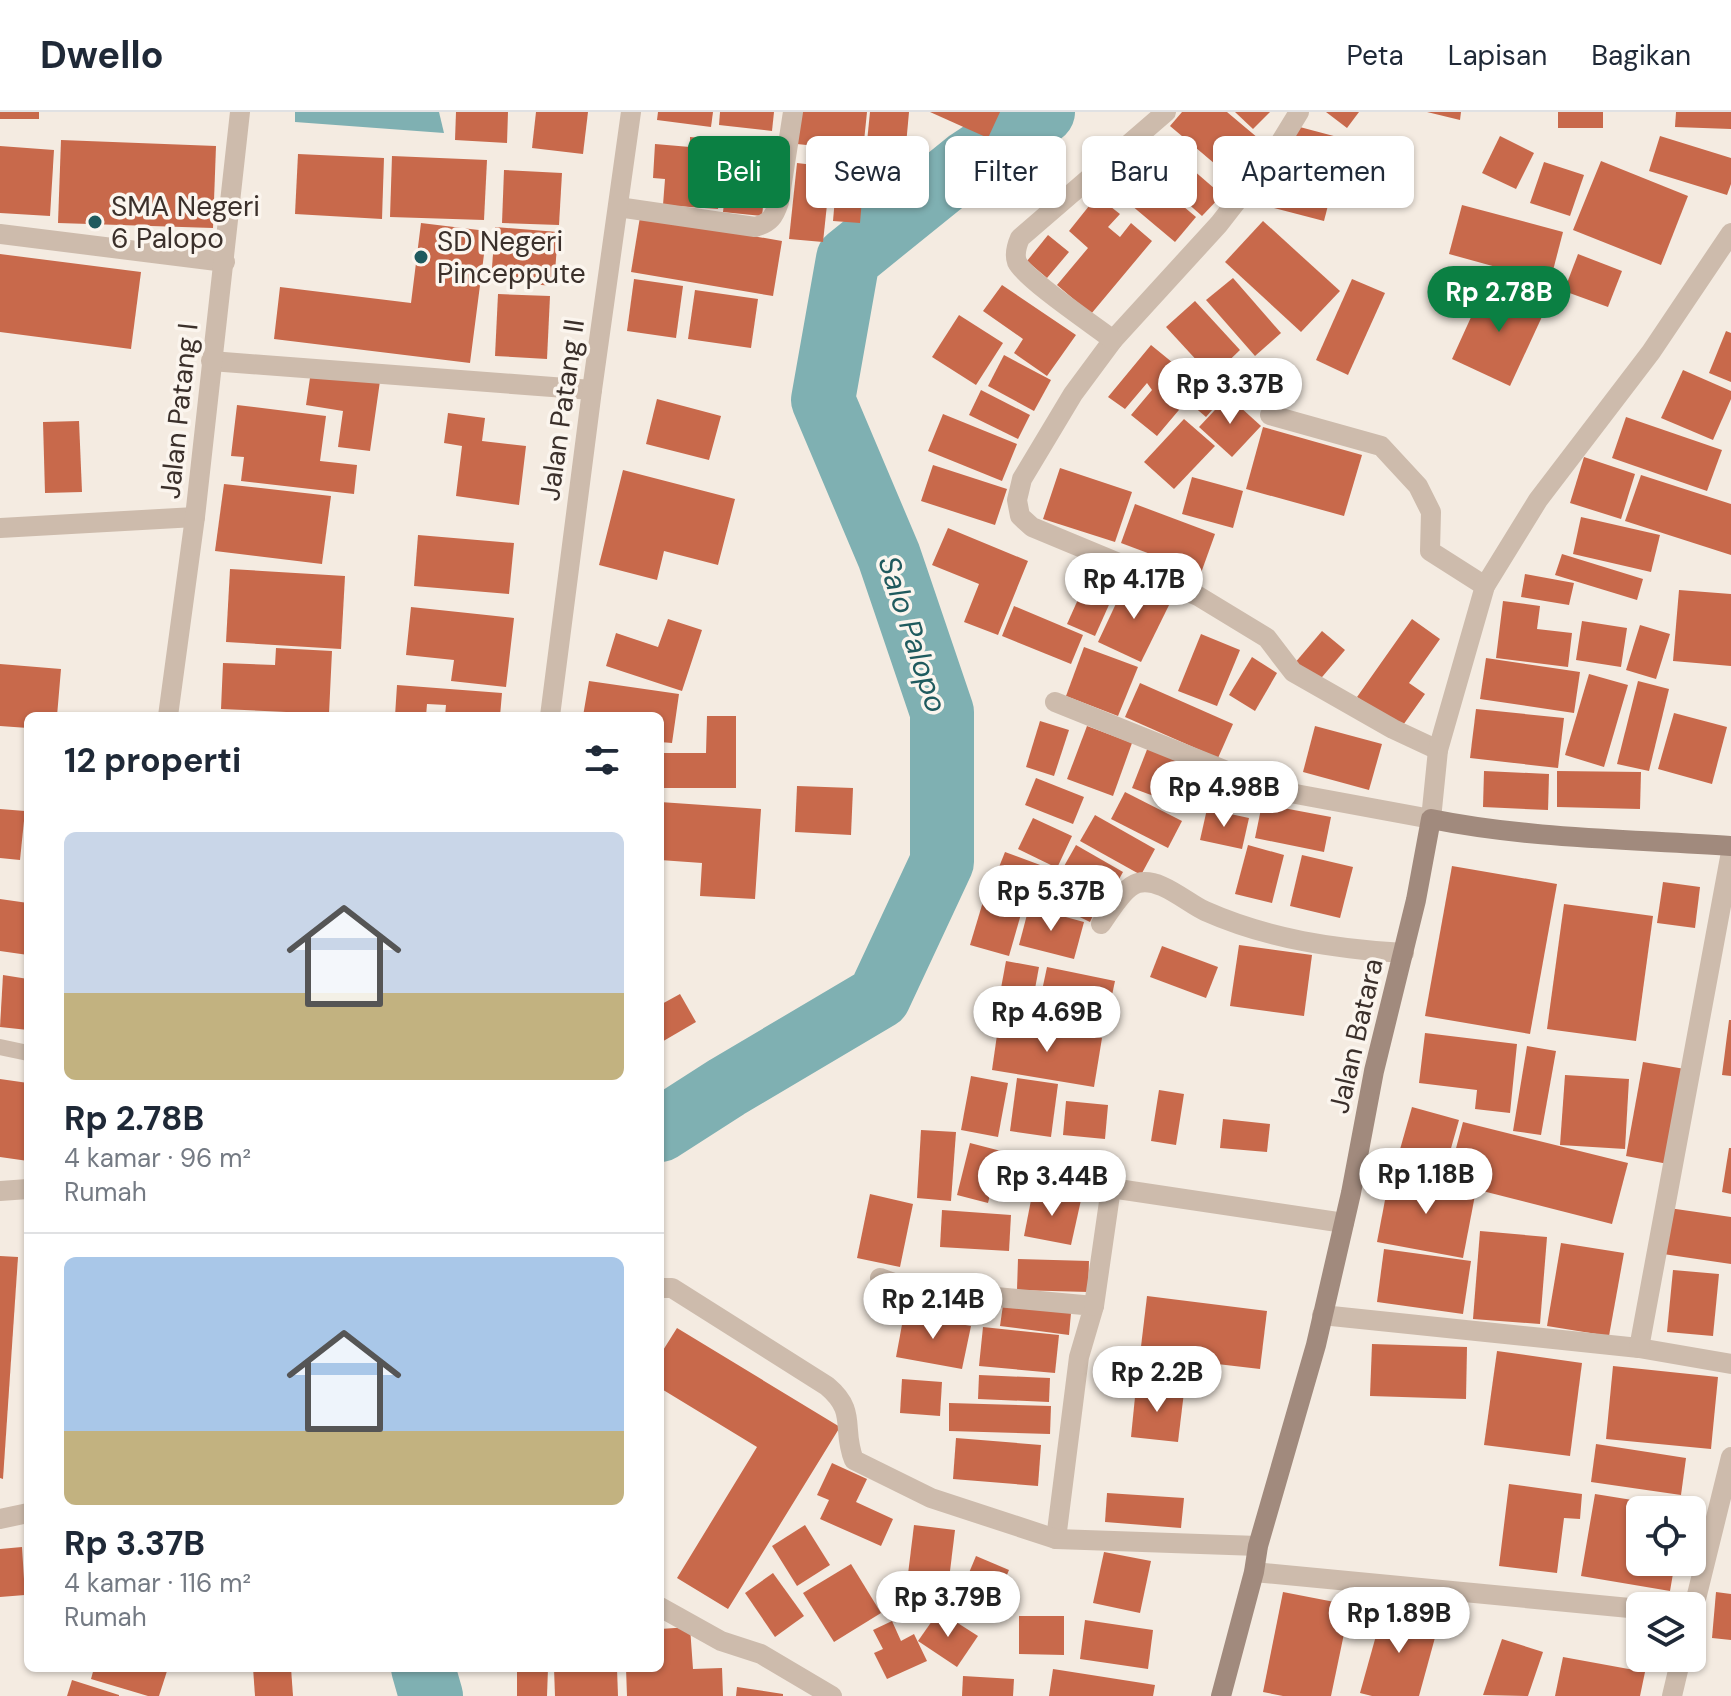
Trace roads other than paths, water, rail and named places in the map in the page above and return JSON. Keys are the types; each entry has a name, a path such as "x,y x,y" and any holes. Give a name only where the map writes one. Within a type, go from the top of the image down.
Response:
{"street":[{"name":"Jalan Patang I","path":"169,712 195,517 240,112"},
{"name":"Jalan Patang II","path":"551,712 631,112"},
{"path":"618,207 755,227 766,224 775,216 779,202 793,112"},
{"path":"1113,340 1029,276 1017,262 1016,247 1020,238 1166,112"},
{"path":"1299,112 1274,153 1219,224 1113,340 1073,394 1022,479 1017,500 1020,516 1032,527 1198,596 1267,638 1293,672 1393,729 1438,750"},
{"path":"1431,819 1438,750 1485,586 1538,500 1651,352 1731,233"},
{"path":"0,234 225,262"},
{"path":"211,361 592,390"},
{"path":"1270,415 1381,446 1418,486 1431,512 1430,551 1485,586"},
{"path":"0,528 195,517"},
{"path":"1055,702 1274,790 1479,829 1731,849 1639,1348"},
{"name":"Jalan Batara","path":"1221,1696 1258,1546 1322,1315 1431,819"},
{"path":"1101,924 1130,888 1137,883 1149,883 1203,910 1259,932 1316,944 1404,953"},
{"path":"1056,1539 1079,1357 1094,1306 1111,1188 1344,1223"},
{"path":"0,1191 24,1189"},
{"path":"880,1278 902,1286 942,1292 1094,1306"},
{"path":"664,1288 672,1288 841,1397 848,1414 848,1445 854,1460 931,1498 1056,1539 1258,1546"},
{"path":"1322,1315 1639,1348 1731,1364"},
{"path":"1698,1592 1731,1457"},
{"path":"0,1519 24,1514"},
{"path":"1254,1572 1626,1608"},
{"path":"664,1609 721,1641 761,1654 832,1696"},
{"path":"1672,1696 1678,1672"}],"lane":[{"path":"0,1047 24,1052"}],"water":[{"path":"295,112 439,112 444,133 295,122"}],"waterway":[{"name":"Salo Palopo","path":"664,1127 879,997 942,862 942,712 889,556 823,400 848,259 968,162 1043,112"},
{"name":"Salo Palopo","path":"424,1672 431,1696"}],"place":[{"name":"SMA Negeri 6 Palopo","path":"95,222"},
{"name":"SD Negeri Pinceppute","path":"421,257"}]}
